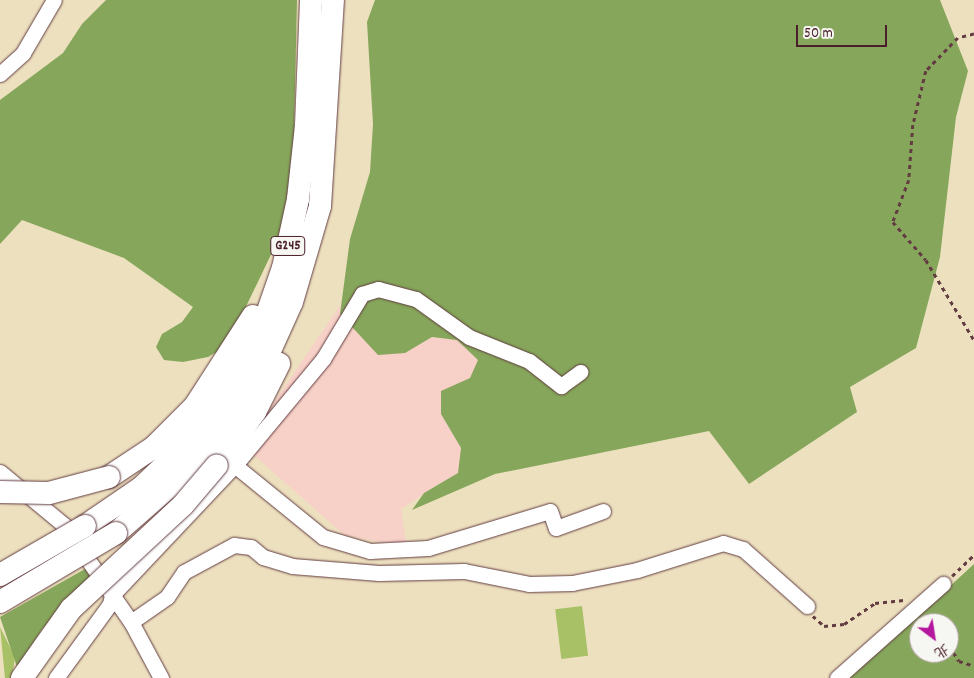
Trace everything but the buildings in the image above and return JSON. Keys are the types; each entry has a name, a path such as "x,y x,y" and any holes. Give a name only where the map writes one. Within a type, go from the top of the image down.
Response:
{"highway":[{"name":"G245","path":"0,575 85,526 172,461 210,417 261,331 292,231 306,125 311,0"},
{"name":"G245","path":"0,602 116,533 176,481 243,398 279,334 313,238 328,124 334,0"},
{"path":"0,492 49,493 109,477 154,447 215,381 264,295 292,231"},
{"path":"22,678 71,609 183,505 225,462 254,412 281,359 303,301 313,238"}],"street":[{"path":"0,74 23,52 54,0"},
{"path":"56,678 110,604 112,595 225,462 323,358 356,299 371,290 416,300 469,337 528,361 554,383 568,385 580,372"},
{"path":"225,462 333,542 386,553 428,548 550,511 556,528 603,511"},
{"path":"0,472 54,513 131,622 162,678"},
{"path":"131,622 166,597 184,572 234,545 251,547 263,557 292,566 384,572 464,571 529,584 572,583 637,570 723,543 743,549 807,606"},
{"path":"384,572 396,562 426,555 428,548"},
{"path":"837,678 943,584"}],"path":[{"path":"974,34 958,38 926,71 913,125 909,180 893,222 926,260 974,340"},
{"path":"943,584 974,555"},
{"path":"807,606 824,626 844,624 875,603 912,597 920,604"},
{"path":"959,661 974,666"}],"shaded area":[{"path":"503,267 471,475 440,483 401,509 406,542 391,544 344,535 244,446 350,291"}],"green space":[{"path":"106,0 297,0 293,177 280,236 227,346 208,357 183,362 164,360 156,347 162,334 182,322 193,307 124,258 22,220 0,244 0,100 63,53 82,24"},
{"path":"375,0 940,0 968,71 956,117 940,257 916,348 850,387 857,412 749,484 709,431 495,474 412,510 424,493 458,473 461,448 441,414 441,391 470,378 478,360 457,340 432,337 405,353 378,355 340,314 350,239 370,172 373,124 367,22"},
{"path":"974,564 974,678 850,678 909,624 909,663 959,663 959,613 921,613"},
{"path":"92,565 97,572 43,628 17,667 0,617"},
{"path":"582,606 588,656 561,659 555,609"},
{"path":"0,627 15,657 12,678 5,678"}]}
